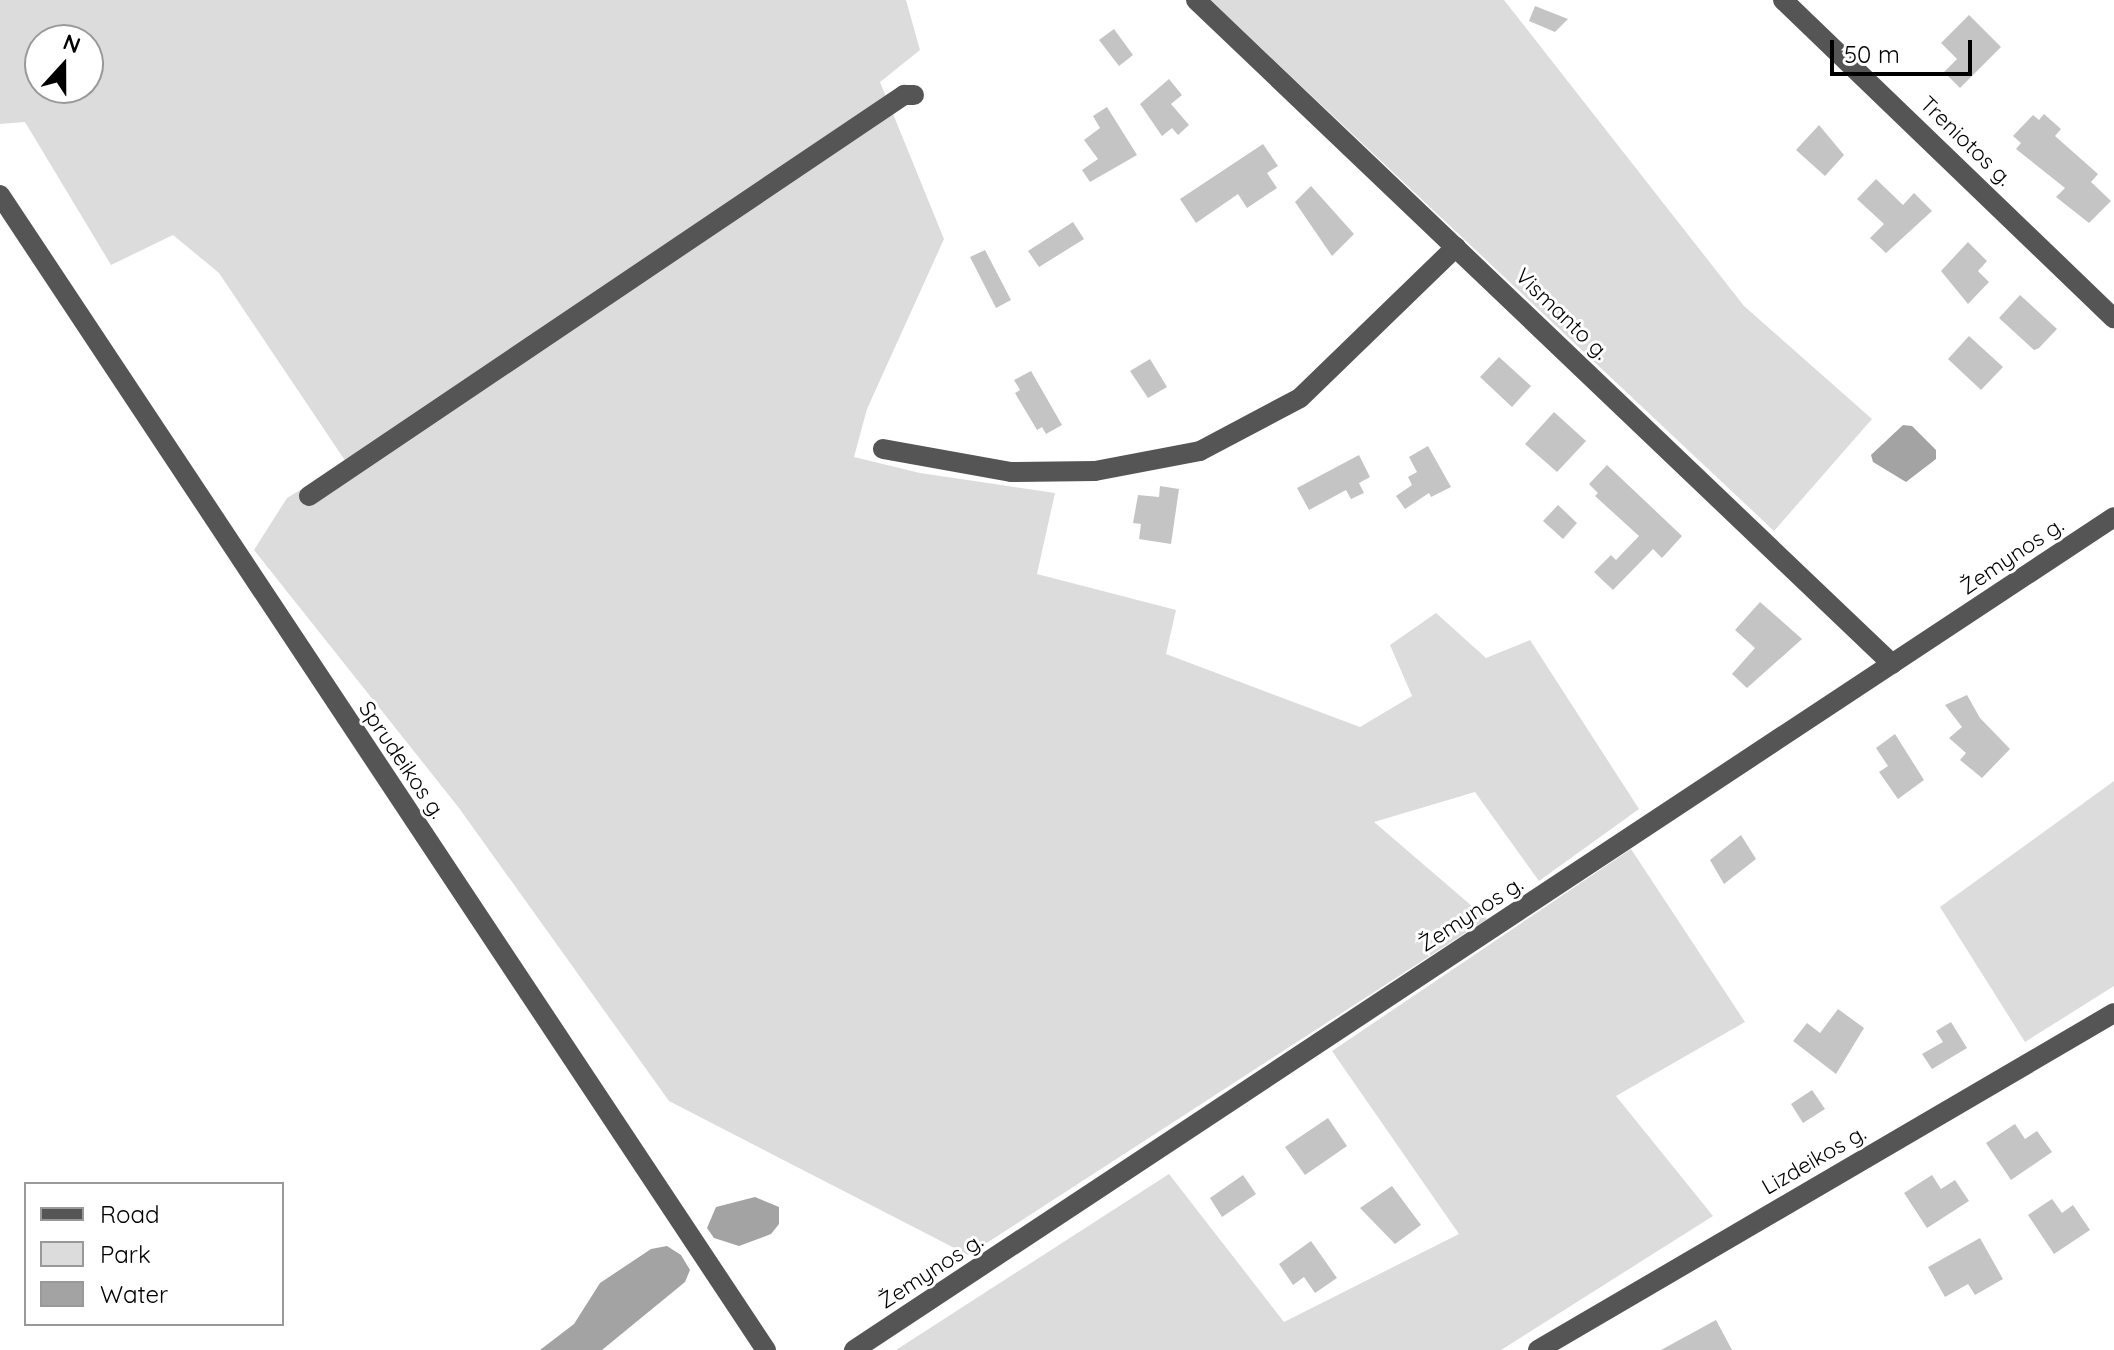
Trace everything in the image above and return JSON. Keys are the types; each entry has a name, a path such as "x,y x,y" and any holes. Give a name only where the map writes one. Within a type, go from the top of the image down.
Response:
{"street":[{"name":"Vismanto g.","path":"1196,0 1892,664"},
{"name":"Treniotos g.","path":"1783,0 2114,318"},
{"path":"309,496 904,95 914,95"},
{"name":"Sprudeikos g.","path":"0,195 766,1350"},
{"path":"883,449 1011,472 1095,471 1200,451 1300,398 1456,247"},
{"name":"Žemynos g.","path":"854,1350 2114,517"},
{"name":"Lizdeikos g.","path":"1538,1350 2114,1013"}],"green space":[{"path":"0,0 906,0 920,50 880,82 944,239 867,409 854,457 920,473 1055,493 1037,574 1176,610 1166,654 1360,727 1412,696 1390,645 1436,613 1486,658 1530,640 1639,809 1539,881 1475,792 1374,822 1487,919 968,1255 669,1101 459,808 254,550 287,498 346,462 219,273 173,235 111,265 25,122 0,124"},
{"path":"1210,0 1504,0 1744,306 1872,419 1774,531"},
{"path":"2114,781 2114,986 2025,1042 1940,907"},
{"path":"1631,849 1745,1022 1616,1096 1713,1216 1501,1350 896,1350 1169,1174 1284,1322 1459,1234 1332,1051"}],"water":[{"path":"1903,425 1912,426 1936,450 1936,459 1906,482 1873,462 1871,455"},
{"path":"755,1197 779,1207 779,1224 771,1234 739,1246 714,1238 707,1228 716,1207"},
{"path":"667,1246 681,1255 690,1270 685,1282 602,1350 540,1350 574,1324 600,1283 651,1249"}],"building":[{"path":"1535,6 1568,19 1555,32 1529,21"},
{"path":"1969,15 2001,47 1960,88 1944,72 1957,59 1941,43"},
{"path":"1114,29 1133,55 1119,66 1099,40"},
{"path":"1169,79 1182,95 1171,104 1189,125 1178,135 1172,128 1162,136 1140,104"},
{"path":"1107,107 1137,155 1090,182 1082,170 1098,159 1084,140 1100,128 1093,116"},
{"path":"2044,114 2061,129 2055,136 2098,174 2091,182 2111,201 2089,223 2056,197 2065,188 2016,149 2021,143 2013,136 2033,115 2039,120"},
{"path":"1819,125 1844,155 1825,176 1796,150"},
{"path":"1263,144 1278,166 1267,173 1277,188 1247,208 1238,194 1196,223 1180,199"},
{"path":"1876,179 1903,205 1914,193 1932,211 1886,253 1870,238 1884,224 1857,199"},
{"path":"1311,186 1354,234 1332,256 1295,202"},
{"path":"1073,222 1084,239 1039,267 1028,251"},
{"path":"1968,242 1987,261 1978,271 1989,282 1968,304 1941,271"},
{"path":"985,250 1011,300 996,308 970,257"},
{"path":"2020,295 2057,329 2034,350 1999,318"},
{"path":"1969,336 2003,367 1981,390 1948,359"},
{"path":"1499,357 1531,386 1512,407 1480,377"},
{"path":"1150,359 1167,387 1148,398 1130,371"},
{"path":"1031,371 1062,425 1046,434 1042,427 1037,430 1015,393 1020,390 1014,380"},
{"path":"1554,412 1586,441 1557,472 1525,444"},
{"path":"1428,446 1451,487 1431,497 1429,493 1405,509 1396,496 1412,485 1408,477 1417,472 1409,457"},
{"path":"1359,455 1370,477 1359,483 1364,493 1351,499 1346,490 1309,510 1297,488"},
{"path":"1607,465 1682,536 1662,558 1653,549 1613,590 1594,572 1611,555 1616,560 1639,536 1595,496 1598,493 1589,484"},
{"path":"1160,486 1179,489 1171,544 1139,539 1141,524 1133,523 1138,495 1159,497"},
{"path":"1558,505 1577,523 1563,539 1543,521"},
{"path":"1760,602 1802,639 1747,688 1732,674 1755,648 1735,630"},
{"path":"1967,695 1980,718 2010,749 1982,778 1960,760 1966,753 1949,738 1962,727 1945,705"},
{"path":"1895,734 1924,780 1898,799 1879,772 1888,766 1876,748"},
{"path":"1741,835 1756,859 1724,884 1710,860"},
{"path":"1838,1009 1864,1028 1836,1074 1793,1041 1807,1023 1820,1033"},
{"path":"1951,1022 1967,1048 1932,1069 1922,1054 1943,1042 1936,1031"},
{"path":"1812,1090 1825,1109 1803,1123 1791,1104"},
{"path":"1328,1118 1347,1146 1305,1175 1285,1147"},
{"path":"2015,1124 2025,1139 2037,1131 2052,1152 2011,1180 1986,1143"},
{"path":"1243,1175 1256,1194 1222,1217 1210,1198"},
{"path":"1932,1175 1941,1189 1955,1180 1969,1201 1927,1228 1904,1193"},
{"path":"1392,1186 1421,1225 1395,1244 1360,1208"},
{"path":"2052,1199 2062,1213 2073,1205 2090,1230 2054,1254 2028,1215"},
{"path":"1980,1238 2003,1279 1975,1295 1968,1284 1945,1297 1928,1267"},
{"path":"1311,1241 1337,1278 1315,1293 1304,1277 1293,1285 1279,1264"},
{"path":"1716,1320 1732,1350 1661,1350"}]}
